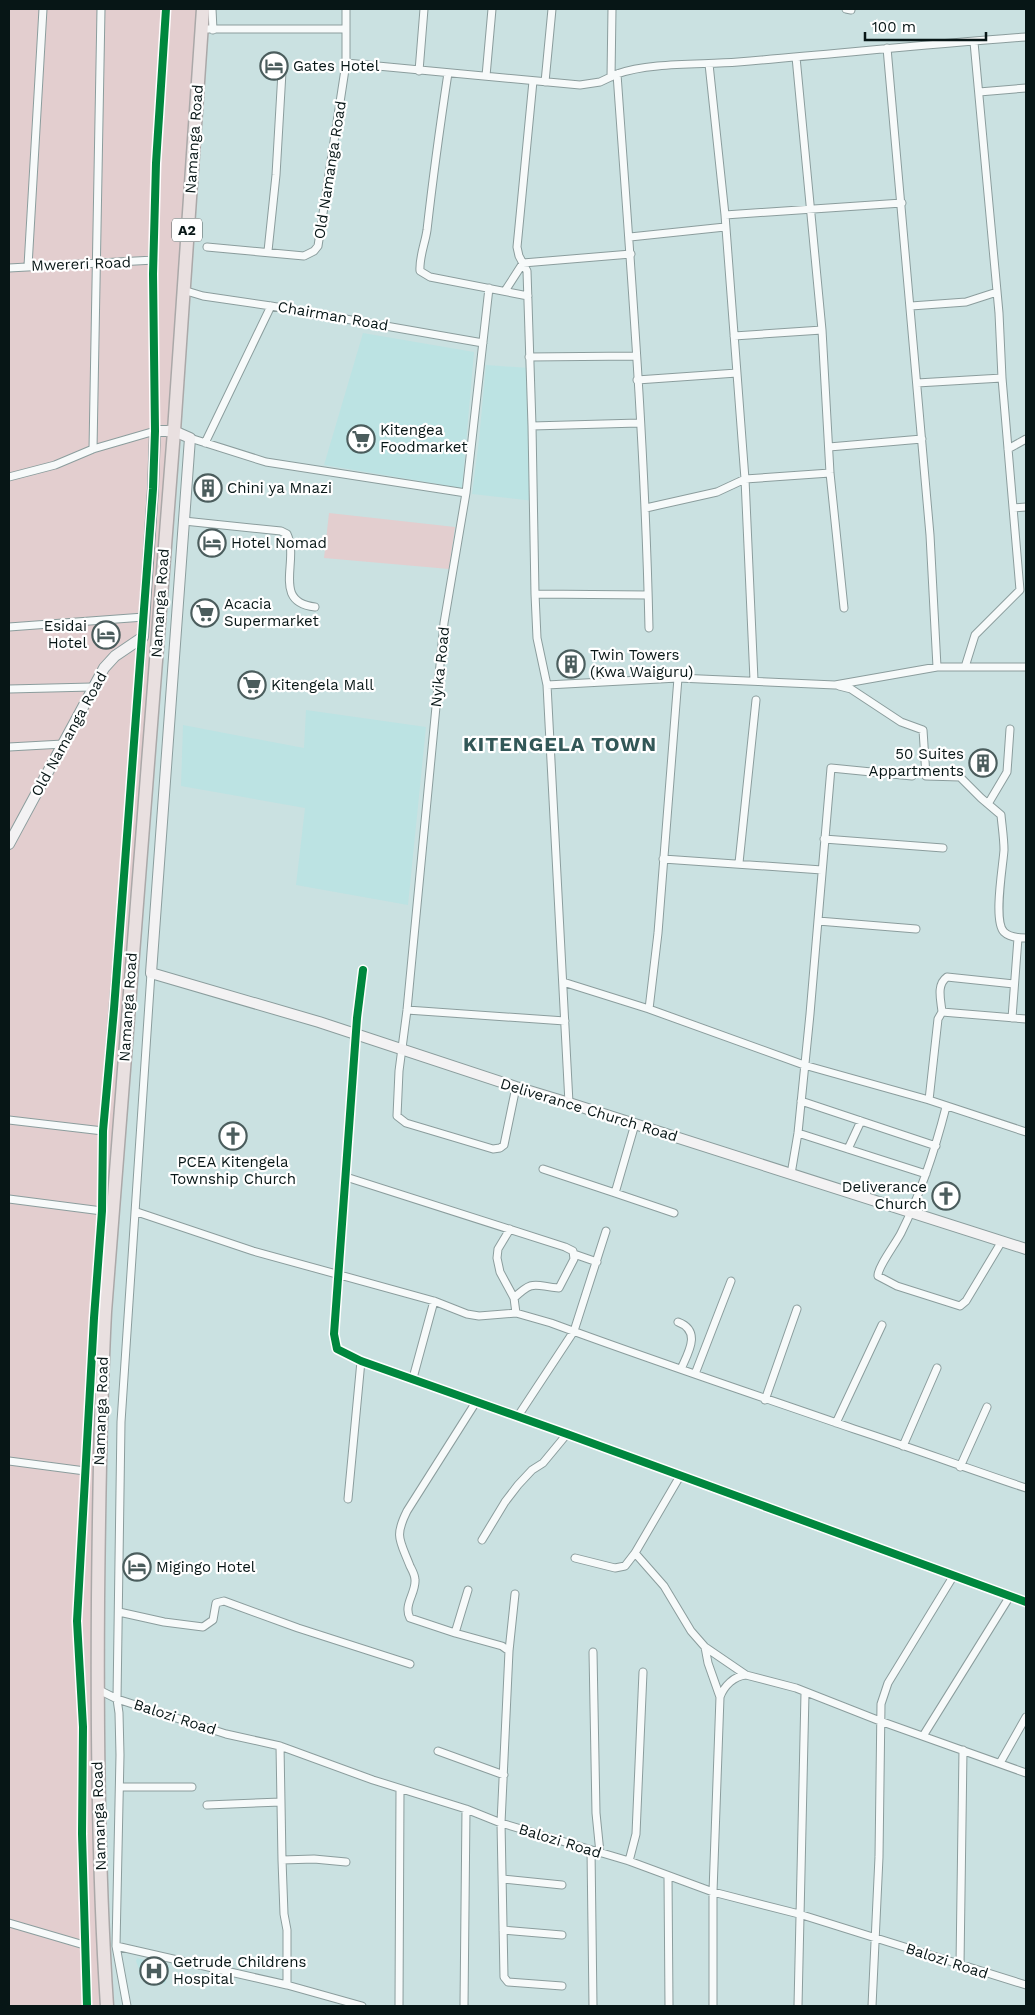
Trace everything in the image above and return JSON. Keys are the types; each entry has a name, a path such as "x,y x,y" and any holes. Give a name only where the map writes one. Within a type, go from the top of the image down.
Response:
{"highway":[{"name":"Namanga Road","path":"106,2006 102,1932 97,1689 100,1416 105,1312 174,431 182,290 207,29 203,9"}],"street":[{"path":"28,266 43,9"},
{"path":"93,449 101,9"},
{"path":"87,2006 84,1945 82,1727 77,1621 102,1211 103,1131 153,490 156,163 166,9"},
{"path":"212,9 207,29 345,29"},
{"name":"Old Namanga Road","path":"207,247 304,256 314,251 318,246 346,63 346,9"},
{"path":"419,71 424,9"},
{"path":"486,76 492,9"},
{"path":"545,82 552,9"},
{"path":"612,9 614,76 630,237 635,356 646,508 649,628"},
{"path":"346,63 580,85 600,82 614,76 647,68 1026,37"},
{"path":"965,667 975,635 1023,590 1008,449 997,292 974,42"},
{"path":"888,48 930,535 937,668"},
{"path":"796,57 822,330 830,473 844,608"},
{"path":"709,64 725,215 745,479 754,680"},
{"path":"268,252 276,175 282,72"},
{"path":"448,73 420,271 430,277 528,296"},
{"path":"533,81 517,247 519,256 527,271 537,638 547,685 569,1103"},
{"path":"979,92 1026,88"},
{"path":"725,215 902,203"},
{"path":"630,237 725,227"},
{"path":"523,263 631,254"},
{"name":"Mwereri Road","path":"9,268 154,260"},
{"path":"505,291 523,263"},
{"name":"Nyika Road","path":"489,288 466,492 444,623 396,1112 399,1119 406,1123 493,1149 500,1148 504,1145 516,1088"},
{"name":"Chairman Road","path":"182,290 202,296 272,306 483,343"},
{"path":"911,306 966,302 997,292"},
{"path":"205,443 272,306"},
{"path":"734,336 822,330"},
{"path":"529,357 635,356"},
{"path":"637,380 737,373"},
{"path":"917,383 1002,378"},
{"path":"532,426 639,423"},
{"path":"9,477 55,465 93,449 155,431 174,431 190,438 266,462 466,492"},
{"path":"127,2006 116,1946 120,1787 119,1713 116,1699 121,1422 136,1212 141,1110 190,438"},
{"path":"1008,449 1026,438"},
{"path":"829,447 922,439"},
{"path":"646,508 717,492 745,479 830,473"},
{"path":"1014,508 1026,507"},
{"path":"184,521 281,531 287,534 292,551 289,589 295,601 304,606 315,607"},
{"path":"535,594 648,595"},
{"path":"9,627 67,621 144,617"},
{"name":"Old Namanga Road","path":"9,844 92,687 104,668 115,656 143,637"},
{"path":"836,685 937,668 1026,667"},
{"path":"547,685 678,678 836,685 851,689 901,722 923,730 926,776 960,777 1001,815 1004,849 1000,894 1000,925 1004,932 1018,938 1026,938"},
{"path":"649,1009 658,933 678,678"},
{"path":"9,689 92,687"},
{"path":"739,863 756,700"},
{"path":"988,804 1007,772 1010,729"},
{"path":"9,747 63,744"},
{"path":"791,1174 798,1133 831,768 912,776"},
{"path":"126,833 142,832"},
{"path":"824,839 943,848"},
{"path":"663,859 822,870"},
{"path":"818,921 916,930"},
{"path":"1012,1018 1018,938"},
{"path":"117,960 131,961"},
{"path":"363,970 338,1274 334,1341 337,1349 361,1361 518,1416 1026,1602"},
{"name":"Deliverance Church Road","path":"151,973 402,1048 516,1088 569,1103 1026,1249"},
{"path":"929,1100 938,1019 942,1012 940,986 942,980 948,977 1014,984"},
{"path":"563,982 649,1009 804,1065 929,1100 1026,1132"},
{"path":"407,1010 565,1021"},
{"path":"942,1012 1026,1019"},
{"path":"801,1101 936,1146"},
{"path":"946,1107 936,1146 912,1212 896,1243 879,1269 878,1276 897,1286 954,1306 960,1306 966,1301 1002,1241"},
{"path":"9,1120 103,1131"},
{"path":"848,1149 862,1121"},
{"path":"615,1193 635,1124"},
{"path":"798,1133 926,1174"},
{"path":"543,1169 674,1213"},
{"path":"346,1177 411,1196 566,1247 573,1251 574,1254 597,1262"},
{"path":"9,1200 102,1211"},
{"path":"136,1212 298,1265 338,1274 434,1301 467,1314 479,1316 516,1313 574,1331 765,1400 1026,1488"},
{"path":"510,1230 498,1249 497,1258 500,1272 514,1298 516,1313"},
{"path":"518,1416 574,1331 606,1231"},
{"path":"514,1298 532,1284 559,1288 569,1271 574,1254"},
{"path":"695,1374 731,1281"},
{"path":"413,1378 434,1301"},
{"path":"765,1400 797,1309"},
{"path":"678,1322 685,1325 692,1336 692,1342 681,1369"},
{"path":"836,1423 882,1325"},
{"path":"348,1499 361,1361"},
{"path":"903,1446 936,1368"},
{"path":"476,1402 407,1511 398,1532 415,1581 408,1614 410,1618 502,1646 509,1651"},
{"path":"960,1467 987,1407"},
{"path":"482,1540 505,1502 518,1485 532,1470 543,1463 567,1434"},
{"path":"9,1461 85,1471"},
{"path":"575,1558 621,1568 625,1566 635,1553 680,1476"},
{"path":"635,1553 664,1586 692,1631 705,1647 746,1675 796,1688 804,1693 1026,1773"},
{"path":"872,2006 879,1857 881,1704 888,1683 954,1575"},
{"path":"455,1633 468,1590"},
{"path":"515,1594 509,1651 502,1823 505,1980 508,1982 562,1986"},
{"path":"923,1736 1010,1596"},
{"path":"118,1612 164,1622 203,1627 213,1620 216,1604 224,1601 298,1628 410,1664"},
{"path":"705,1647 708,1664 720,1697 713,1892 713,2006"},
{"path":"593,1652 596,1813 600,1853"},
{"path":"629,1861 636,1834 643,1672"},
{"path":"720,1697 726,1686 741,1676 746,1675"},
{"name":"Balozi Road","path":"97,1689 116,1699 226,1734 280,1746 502,1823 629,1861 713,1892 799,1914 1026,1986"},
{"path":"798,2006 804,1693"},
{"path":"1000,1763 1026,1717"},
{"path":"280,1746 284,1914 287,1930 286,1985"},
{"path":"960,1965 963,1750"},
{"path":"438,1751 504,1775"},
{"path":"120,1787 192,1787"},
{"path":"399,2006 400,1789"},
{"path":"207,1805 281,1802"},
{"path":"464,2006 466,1809"},
{"path":"591,1850 593,2006"},
{"path":"282,1860 346,1862"},
{"path":"668,1876 669,2006"},
{"path":"503,1879 562,1884"},
{"path":"9,1923 84,1945"},
{"path":"503,1930 562,1935"},
{"path":"116,1946 286,1985 362,2006"}],"shaded area":[{"path":"9,9 203,9 98,1410 104,2006 9,2006"},
{"path":"363,333 474,352 462,488 324,465"},
{"path":"486,365 530,368 534,501 472,494"},
{"path":"329,513 455,527 449,569 324,558"},
{"path":"306,710 426,727 408,905 296,885 305,808 181,786 183,725 304,748"},
{"name":"Getrude Childrens Hospital","path":"137,1958 170,1966 165,1984 139,1975"}],"cycle path":[{"path":"87,2006 82,1834 83,1727 77,1621 102,1211 103,1131 153,489 155,431 153,274 156,163 166,9"},
{"path":"363,970 357,1018 334,1334 337,1349 361,1361 567,1434 1026,1602"}],"place":[{"name":"Gates Hotel","path":"274,66"},
{"name":"Kitengea Foodmarket","path":"361,439"},
{"name":"Chini ya Mnazi","path":"208,488"},
{"name":"Hotel Nomad","path":"212,543"},
{"name":"Acacia Supermarket","path":"205,613"},
{"name":"Esidai Hotel","path":"106,635"},
{"name":"Twin Towers (Kwa Waiguru)","path":"571,664"},
{"name":"Kitengela Mall","path":"252,685"},
{"name":"50 Suites Appartments","path":"983,763"},
{"name":"PCEA Kitengela Township Church","path":"233,1136"},
{"name":"Deliverance Church","path":"946,1196"},
{"name":"Migingo Hotel","path":"137,1567"},
{"name":"Getrude Childrens Hospital","path":"154,1971"}],"district":[{"name":"KITENGELA TOWN","path":"560,744"}]}
